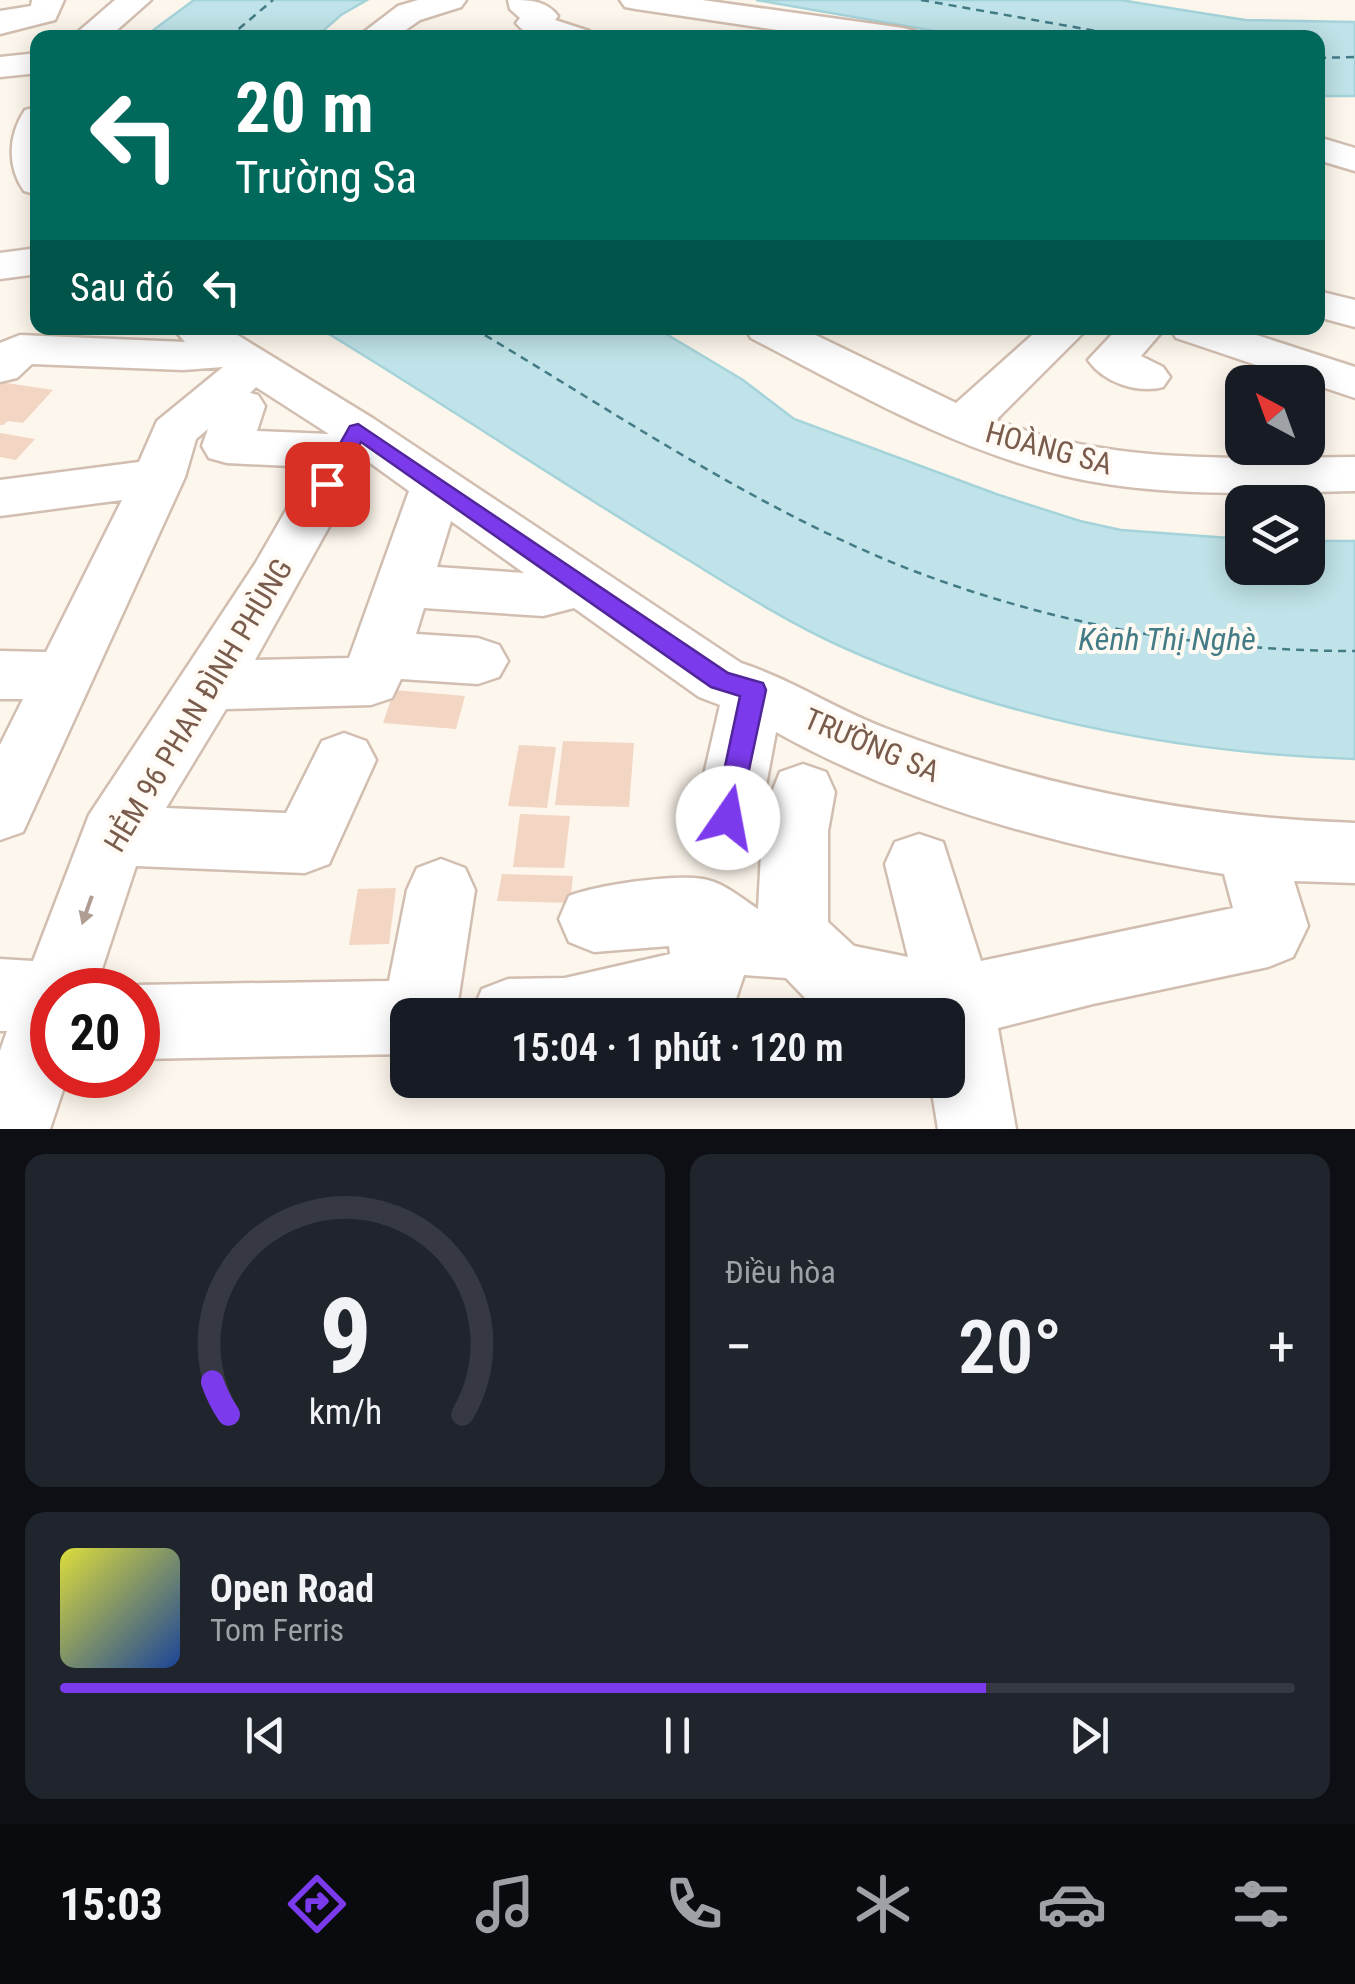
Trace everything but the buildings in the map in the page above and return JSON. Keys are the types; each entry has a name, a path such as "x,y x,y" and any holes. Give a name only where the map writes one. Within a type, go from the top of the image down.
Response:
{"street":[{"path":"0,24 1,20 19,14 44,13 48,0"},
{"path":"97,30 135,0"},
{"path":"360,30 380,14 419,0"},
{"path":"384,30 409,13 450,0"},
{"path":"524,0 526,9 542,16 532,23 553,30"},
{"path":"636,0 695,3 853,30"},
{"path":"736,30 759,15"},
{"path":"0,39 13,38 12,46 30,45"},
{"path":"0,66 30,64"},
{"path":"24,128 30,154"},
{"path":"1328,134 1355,160"},
{"path":"0,266 30,262"},
{"path":"1325,306 1355,314"},
{"name":"HOÀNG SA","path":"781,335 963,424 1031,450 1102,466 1225,455"},
{"path":"836,363 865,335"},
{"path":"963,424 1058,335"},
{"path":"1136,335 1111,360 1146,378"},
{"path":"1207,335 1272,365"},
{"path":"7,341 183,356 231,376"},
{"path":"231,376 227,446 351,441"},
{"path":"2,802 66,676 166,454 231,376"},
{"name":"TRƯỜNG SA","path":"231,376 437,486 720,680 754,690 861,746 992,792 1107,821 1250,847 1355,853"},
{"path":"1325,378 1355,383"},
{"name":"HẺM 96 PHAN ĐÌNH PHÙNG","path":"60,968 113,836 274,579 351,441"},
{"path":"0,498 166,454"},
{"name":"HOÀNG SA","path":"1301,465 1355,474"},
{"path":"206,684 371,681 437,486"},
{"path":"404,586 543,594 582,586"},
{"path":"380,655 478,661"},
{"path":"0,675 66,676"},
{"path":"754,690 728,818 799,812 792,946"},
{"path":"113,836 305,843 344,760"},
{"path":"965,1001 1093,969 1268,934 1273,926 1250,847"},
{"path":"919,864 955,998"},
{"path":"422,998 440,890"},
{"path":"632,998 708,980 702,911"},
{"path":"594,919 702,911 746,942 803,946 835,977 933,998"},
{"path":"160,1022 390,1017"},
{"path":"965,1057 977,1129"},
{"name":"HẺM 96 PHAN ĐÌNH PHÙNG","path":"12,1129 30,1060"}],"water":[{"path":"194,0 367,0 324,30 153,30"},
{"path":"756,0 1120,0 1245,20 1355,22 1355,96 1325,96 1325,30 929,30"},
{"name":"Kênh Thị Nghè","path":"330,335 668,335 743,380 794,419 999,495 1121,530 1225,538 1225,585 1325,585 1325,541 1355,541 1355,759 1223,749 1093,728 1029,713 904,673 799,626"}],"ferry route":[{"path":"237,30 273,0"},
{"path":"921,0 1091,30"},
{"path":"1325,58 1355,57"},
{"path":"484,335 680,454 786,513 896,564 952,585 1121,630 1237,646 1355,651"}],"route":[{"path":"327,484 358,430 720,680 754,690 728,818"}]}
